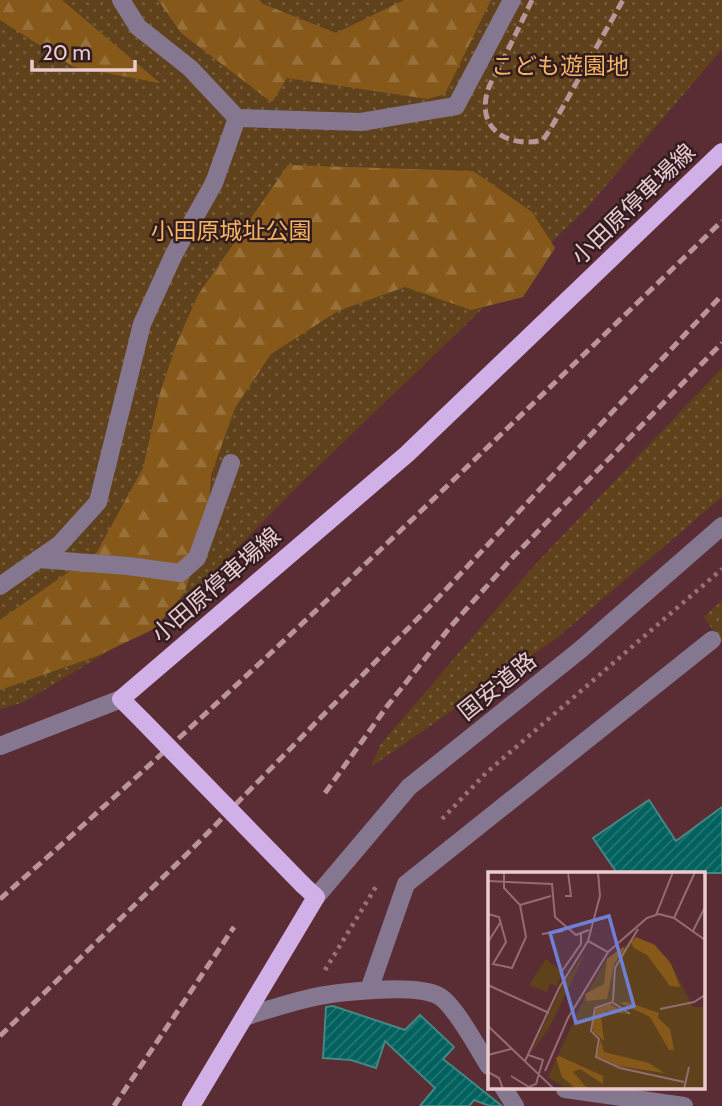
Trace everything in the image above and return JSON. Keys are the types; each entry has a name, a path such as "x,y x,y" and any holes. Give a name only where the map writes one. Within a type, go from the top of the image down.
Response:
{"main road":[{"name":"小田原停車場線","path":"121,699 407,454 722,152"},
{"path":"121,699 310,891 244,1017 191,1106"}],"street":[{"path":"121,0 138,27 190,68 237,118 361,122 456,106 512,0"},
{"path":"0,586 60,544 98,502 142,324 174,254 214,183 237,118"},
{"path":"38,559 180,573 197,558 231,463"},
{"name":"国安道路","path":"310,891 409,787 579,650 722,526"},
{"path":"369,990 406,884 712,640"},
{"path":"0,747 121,699"},
{"path":"244,1017 309,998 369,990 418,990 439,996 451,1008 488,1064"},
{"path":"504,1088 515,1106"},
{"path":"565,1090 684,1106"}],"green space":[{"name":"小田原城址公園","path":"0,0 722,0 722,49 586,209 300,484 174,612 24,702 0,709"},
{"path":"0,0 62,0 160,83 74,67 0,20"},
{"path":"158,0 259,0 263,4 336,33 404,0 491,0 445,94 428,99 287,78 273,101 270,101 181,33"},
{"path":"288,165 473,171 532,212 555,248 523,297 471,310 405,287 338,311 271,354 235,408 211,475 208,527 184,593 154,629 97,656 0,690 0,620 97,552 143,468 160,393 177,342 198,295"},
{"path":"722,368 722,497 558,637 371,767 380,745 530,570"},
{"path":"722,600 722,643 704,617"}],"building":[{"path":"649,800 676,841 722,807 722,873 616,872 593,838"},
{"path":"333,1006 405,1030 420,1015 454,1047 443,1059 502,1106 490,1106 474,1100 469,1106 420,1106 435,1088 385,1041 376,1068 351,1060 323,1058 326,1007"}],"railway":[{"path":"532,0 489,86 485,106 487,118 499,134 508,139 531,142 543,140 551,128 623,0"},
{"path":"0,899 275,649 722,221"},
{"path":"0,1036 189,852 435,601 722,295"},
{"path":"325,793 388,705 451,626 513,557 722,343"},
{"path":"114,1106 234,927"}],"park label":[{"name":"こども遊園地","path":"560,66"}]}
